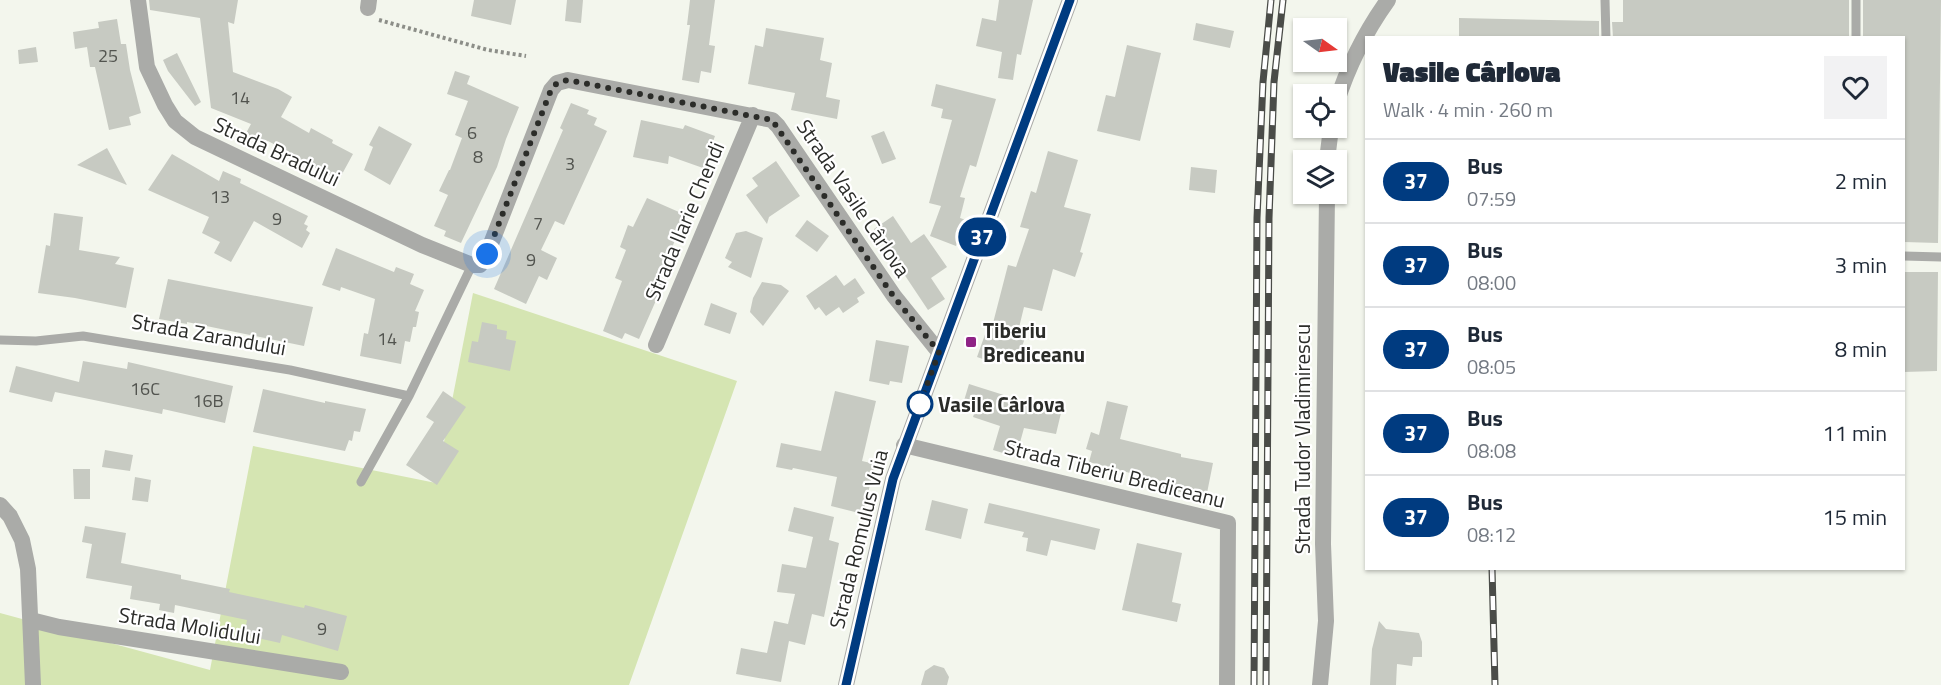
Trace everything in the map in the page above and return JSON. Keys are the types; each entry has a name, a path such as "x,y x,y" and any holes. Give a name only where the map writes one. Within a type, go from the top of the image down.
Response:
{"street":[{"name":"Strada Bradului","path":"138,0 147,67 175,121 195,137 422,245 476,265"},
{"name":"Strada Romulus Vuia","path":"846,685 893,479 904,445 1070,0"},
{"path":"1342,84 1363,38 1388,0"},
{"name":"Strada Vasile Cârlova","path":"476,265 487,254 551,90 557,83 568,80 772,120 894,297 939,352"},
{"name":"Strada Ilarie Chendi","path":"656,345 753,115"},
{"name":"Strada Tudor Vladimirescu","path":"1320,685 1326,621 1323,544 1327,204"},
{"name":"Strada Tiberiu Brediceanu","path":"904,445 1228,523 1227,685"},
{"path":"0,505 10,516 22,540 28,569 33,685"},
{"name":"Strada Molidului","path":"31,620 59,627 341,672"}],"lane":[{"path":"1605,0 1606,36"},
{"path":"1856,0 1856,36"},
{"path":"1905,256 1939,257"},
{"path":"361,482 409,396 476,265"},
{"name":"Strada Zarandului","path":"0,340 36,341 75,336 92,337 290,370 409,396"}],"path":[{"path":"368,4 379,21 488,50 526,56"}],"green space":[{"path":"473,293 737,381 629,685 0,685 0,613 210,670 253,446 436,483"}],"building":[{"path":"149,0 238,0 234,24 228,22 233,72 278,89 292,97 281,117 309,133 311,128 353,154 341,176 333,172 331,176 268,141 265,146 245,135 251,124 211,108 200,18 150,10"},
{"path":"474,0 516,0 511,25 471,16"},
{"path":"567,0 583,0 581,23 565,21"},
{"path":"690,0 715,0 709,45 715,46 711,73 701,71 699,83 682,80 690,25 687,25"},
{"path":"999,0 1033,0 1021,55 1017,54 1013,80 998,78 1002,52 976,46 982,18 996,21"},
{"path":"1623,0 1849,0 1849,36 1613,36 1612,22 1623,22"},
{"path":"1863,0 1941,0 1938,243 1905,242 1905,36 1863,36"},
{"path":"1459,18 1599,21 1599,36 1459,36"},
{"path":"117,19 121,44 126,44 141,113 129,117 131,125 109,130 95,67 90,67 87,47 75,49 73,32 99,28 98,22"},
{"path":"1196,23 1234,31 1230,48 1193,40"},
{"path":"766,28 824,38 820,60 832,63 826,97 840,100 837,119 791,110 795,93 748,84 755,45 763,47"},
{"path":"1127,45 1161,53 1140,141 1097,131 1106,95 1115,97"},
{"path":"36,47 38,62 19,64 18,50"},
{"path":"177,53 201,102 195,106 168,71 163,60"},
{"path":"455,71 470,76 467,84 519,107 497,167 461,243 444,236 446,231 434,226 448,195 439,191 462,138 455,135 468,101 447,94"},
{"path":"936,84 996,99 976,167 970,165 960,197 965,198 960,218 966,220 956,246 930,236 941,206 929,203 952,120 941,118 943,109 931,106"},
{"path":"571,103 589,110 587,114 597,118 594,125 607,131 564,225 555,221 541,250 557,258 547,280 539,276 526,304 494,289 563,130 560,128"},
{"path":"641,120 683,129 685,125 715,136 703,168 669,156 668,164 633,157"},
{"path":"379,126 412,144 390,185 364,170 373,147 369,145"},
{"path":"884,131 896,159 882,164 871,136"},
{"path":"107,148 127,185 77,165"},
{"path":"1048,151 1078,160 1064,207 1091,214 1080,252 1083,253 1075,277 1053,269 1042,311 1024,307 1017,336 1025,338 1017,361 997,354 994,363 977,357 988,326 992,327 1008,265 1016,267 1029,229 1020,227 1031,191 1036,193"},
{"path":"172,154 219,181 223,171 241,179 240,183 308,216 304,224 308,226 306,230 310,233 302,248 254,221 231,262 214,253 220,242 202,233 209,217 148,190"},
{"path":"776,161 800,196 769,217 767,224 746,195 758,186 752,178"},
{"path":"1191,167 1217,170 1215,193 1189,190"},
{"path":"647,198 688,216 681,231 679,230 660,278 665,280 639,339 625,333 622,339 603,331 622,281 615,278 626,250 620,247 628,225 633,227"},
{"path":"54,213 83,217 79,250 120,257 115,264 134,268 126,308 38,293 46,245 50,246"},
{"path":"893,216 911,243 924,234 947,267 931,278 945,299 928,310 874,229"},
{"path":"807,220 829,236 817,252 795,236"},
{"path":"746,231 763,238 751,278 728,267 732,262 725,258 736,233"},
{"path":"336,248 394,272 396,267 414,274 410,284 424,290 415,311 419,312 416,327 413,327 410,342 405,341 401,364 360,356 364,333 368,334 375,299 341,287 340,291 322,285"},
{"path":"1905,272 1938,272 1937,371 1905,372"},
{"path":"836,275 844,286 855,278 865,293 857,298 859,302 843,313 839,307 826,316 819,307 815,310 806,296"},
{"path":"168,279 313,307 304,346 187,322 187,324 159,319"},
{"path":"762,282 781,285 789,291 763,326 750,312 753,298"},
{"path":"711,303 737,313 730,334 704,325"},
{"path":"482,322 497,325 497,329 507,331 506,339 516,341 510,371 468,362 472,341 478,342"},
{"path":"876,340 909,346 902,383 890,381 889,385 869,381"},
{"path":"83,361 127,369 128,362 233,386 225,423 163,409 162,414 55,392 52,402 9,392 16,366 79,382"},
{"path":"969,384 1061,413 1056,434 1024,428 1016,457 993,450 1000,426 973,417 976,408 963,404"},
{"path":"263,389 325,403 325,401 366,409 360,432 354,431 352,441 349,440 345,451 253,432"},
{"path":"443,391 466,407 443,441 459,451 437,485 406,465 434,422 426,417"},
{"path":"835,391 876,401 862,461 875,464 863,514 831,506 837,477 776,467 781,443 821,451"},
{"path":"1107,401 1128,406 1120,439 1181,454 1181,457 1213,463 1205,503 1184,498 1185,493 1159,487 1160,481 1089,462 1092,451 1086,449 1091,432 1099,435"},
{"path":"105,450 133,455 130,471 102,467"},
{"path":"73,469 90,469 90,499 74,499"},
{"path":"135,477 151,480 148,502 132,500"},
{"path":"932,500 968,509 961,539 925,530"},
{"path":"989,503 1100,529 1095,550 1051,540 1047,556 1026,551 1028,538 1022,537 1024,532 984,523"},
{"path":"794,507 834,517 829,540 839,543 824,617 812,614 805,645 789,641 781,682 736,674 741,648 767,653 774,621 788,624 795,594 777,592 782,564 806,568 813,537 788,531"},
{"path":"85,526 126,533 121,563 181,575 181,579 230,589 229,592 304,608 305,605 347,616 338,651 282,635 280,643 244,635 247,620 175,605 174,613 159,610 160,604 130,599 132,586 86,578 92,544 82,542"},
{"path":"1137,543 1182,553 1172,602 1181,604 1177,622 1122,610"},
{"path":"1379,621 1386,629 1419,633 1422,642 1422,657 1413,657 1412,666 1397,664 1396,685 1370,685 1372,649"},
{"path":"934,665 944,668 949,677 947,685 921,685 925,671"}],"railway":[{"path":"1254,685 1257,218 1263,82 1271,0"},
{"path":"1266,685 1269,218 1274,82 1283,0"},
{"path":"1492,570 1495,685"}],"bus line":[{"name":"37","path":"846,685 893,479 904,445 1070,0"}],"place":[{"name":"Tiberiu Brediceanu","path":"971,342"},
{"name":"Vasile Cârlova","path":"920,404"}],"route":[{"path":"487,254 551,90 557,83 568,80 764,117 772,120 778,126 894,297 939,352 920,404"}]}
